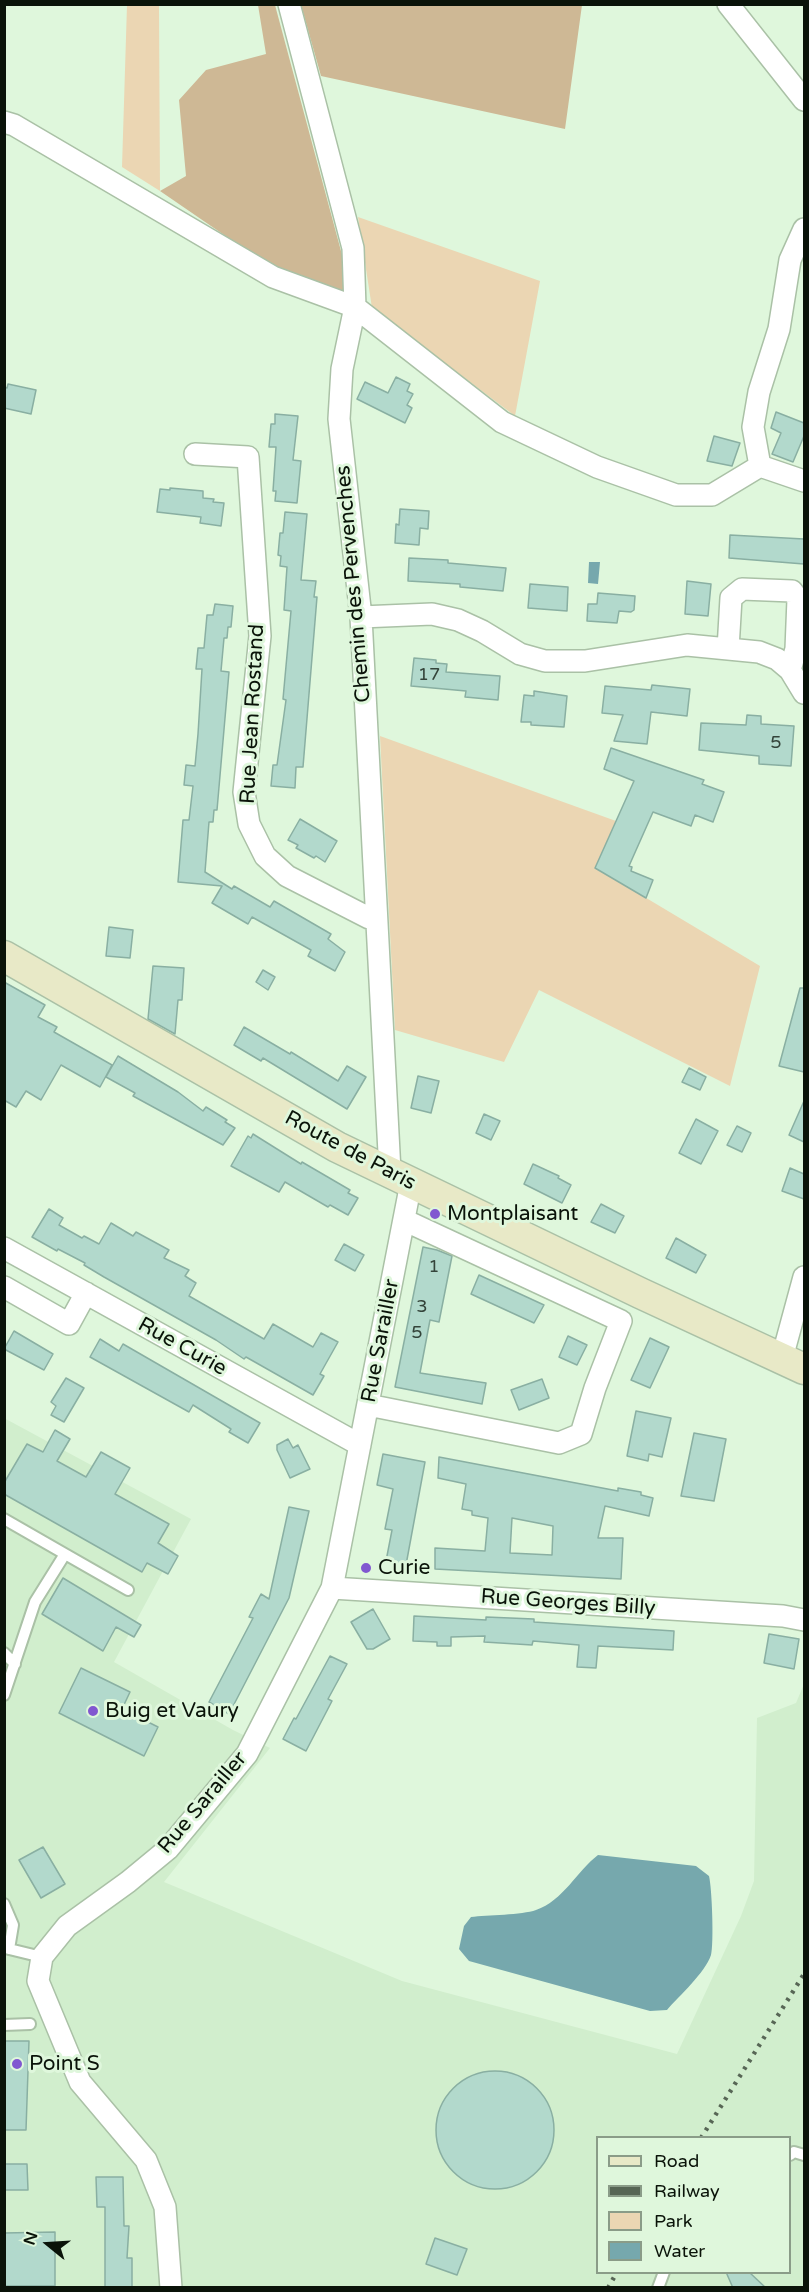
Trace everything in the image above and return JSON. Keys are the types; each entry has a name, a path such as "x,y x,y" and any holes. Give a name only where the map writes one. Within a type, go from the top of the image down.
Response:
{"main road":[{"name":"Route de Paris","path":"4,956 327,1141 400,1178 793,1364"}],"street":[{"name":"Chemin des Pervenches","path":"289,4 353,248 355,307 342,369 339,419 361,616 375,919 400,1178"},
{"path":"728,4 804,100"},
{"path":"4,122 14,125 273,277 355,307 502,422 597,467 676,495 712,495 760,466 804,481"},
{"path":"760,466 753,427 759,392 779,329 790,260 804,229"},
{"name":"Rue Jean Rostand","path":"195,454 248,457 260,636 244,792 249,825 265,856 287,876 375,919"},
{"path":"728,649 731,598 742,589 792,591 798,599 796,649 790,670"},
{"path":"361,616 432,614 458,620 482,631 520,654 545,661 585,661 687,645 759,652 777,659 790,670 804,693"},
{"name":"Rue Sarailler","path":"42,1957 67,1926 128,1882 168,1848 247,1754 332,1588 404,1220 400,1178"},
{"path":"368,1405 559,1443 581,1434 595,1388 621,1321 404,1220"},
{"name":"Rue Curie","path":"5,1249 360,1445"},
{"path":"793,1364 804,1277"},
{"path":"4,1287 69,1324 86,1293"},
{"name":"Rue Georges Billy","path":"332,1588 783,1616 804,1620"},
{"path":"42,1957 38,1981 80,2082 146,2160 165,2207 171,2288"}],"lane":[{"path":"4,1519 128,1590"},
{"path":"4,1695 35,1602 65,1554"},
{"path":"4,1653 15,1664"},
{"path":"4,1904 13,1925 7,1948 42,1957"},
{"path":"4,2025 30,2024"}],"shaded area":[{"path":"258,5 275,5 345,266 345,294 278,272 160,191 186,176 179,100 206,70 266,54"},
{"path":"301,5 582,5 565,129 321,76"},
{"path":"4,1418 191,1519 114,1662 233,1730 270,1748 164,1882 402,1981 677,2054 741,1916 754,1881 757,1718 796,1703 804,1684 804,2287 5,2287"}],"green space":[{"path":"127,5 159,5 160,191 122,167"},
{"path":"358,217 540,281 515,416 372,308"},
{"path":"380,736 616,821 596,868 760,966 730,1086 539,990 504,1062 395,1030"}],"water":[{"path":"589,562 600,562 598,584 588,583"},
{"path":"598,1855 696,1866 709,1876 712,1916 711,1955 698,1977 667,2010 650,2011 469,1961 459,1949 464,1926 471,1917 522,1913 546,1906 562,1893"}],"building":[{"path":"396,377 410,384 407,391 413,394 407,405 412,408 405,423 357,399 365,382 388,393"},
{"path":"8,384 36,390 31,414 4,408 4,387 7,388"},
{"path":"776,412 804,423 804,436 793,462 772,454 781,433 771,428"},
{"path":"275,414 298,416 293,460 301,461 297,503 275,501 276,491 273,491 276,447 269,447 271,424 275,424"},
{"path":"714,436 740,443 732,466 707,461"},
{"path":"170,488 203,491 203,498 224,503 221,526 200,523 201,517 157,512 160,489 170,490"},
{"path":"400,509 429,511 428,529 420,528 419,545 395,543"},
{"path":"285,512 307,514 301,580 316,581 314,597 317,597 303,767 296,767 295,788 271,786 273,765 277,765 286,700 283,699 291,611 284,610 287,567 280,566 281,556 278,555"},
{"path":"730,535 804,539 804,564 729,558"},
{"path":"409,558 448,560 448,563 506,568 503,591 460,587 460,584 408,581"},
{"path":"687,581 711,584 708,616 685,614"},
{"path":"530,584 568,587 567,611 528,608"},
{"path":"598,593 635,596 634,610 619,611 617,623 587,621 588,604 597,604"},
{"path":"215,604 233,606 231,627 228,627 227,638 224,638 221,671 229,672 217,810 214,810 213,822 209,822 205,872 232,889 234,886 270,907 274,901 331,934 328,939 345,952 335,971 308,956 311,950 252,917 248,924 212,903 222,886 178,882 183,820 189,820 193,786 184,785 186,765 195,766 198,734 202,669 196,669 198,648 204,648 207,615 213,615"},
{"path":"414,658 436,660 436,663 447,664 446,672 500,676 498,700 465,697 466,691 411,686"},
{"path":"652,685 690,689 687,716 651,712 647,744 614,741 623,715 602,713 605,686 651,690"},
{"path":"534,691 567,696 564,727 531,725 531,722 521,722 524,695 534,696"},
{"path":"747,715 761,716 761,724 794,726 791,766 759,764 759,756 699,750 701,723 746,725"},
{"path":"611,748 704,780 702,784 724,792 713,822 695,815 691,826 653,812 629,866 632,867 631,871 653,880 646,898 595,868 634,781 604,769"},
{"path":"300,819 337,841 325,862 296,848 298,845 288,840"},
{"path":"109,927 133,930 130,958 106,956"},
{"path":"153,966 184,968 182,1000 178,1000 175,1034 148,1019"},
{"path":"263,970 275,977 268,990 256,982"},
{"path":"4,982 45,1005 38,1017 57,1027 54,1032 112,1065 100,1087 61,1065 41,1100 26,1091 16,1107 4,1100"},
{"path":"800,988 804,988 804,1072 779,1066"},
{"path":"244,1027 338,1081 347,1066 366,1077 347,1109 263,1058 261,1061 234,1045"},
{"path":"118,1056 178,1092 203,1111 206,1107 227,1120 225,1122 235,1128 223,1145 133,1096 135,1093 106,1077"},
{"path":"689,1068 706,1077 700,1090 682,1082"},
{"path":"418,1076 439,1081 431,1113 411,1108"},
{"path":"804,1101 804,1142 789,1135"},
{"path":"484,1114 500,1121 491,1140 476,1133"},
{"path":"696,1119 718,1131 701,1164 679,1153"},
{"path":"737,1126 751,1133 742,1152 727,1145"},
{"path":"253,1134 301,1164 302,1162 350,1190 348,1193 358,1198 348,1215 330,1205 328,1207 285,1182 279,1192 231,1166 248,1136 251,1138"},
{"path":"533,1164 559,1176 558,1178 571,1185 562,1203 524,1184"},
{"path":"790,1168 804,1174 804,1199 782,1191"},
{"path":"601,1204 624,1216 615,1233 591,1222"},
{"path":"49,1209 63,1218 59,1225 82,1238 84,1236 99,1244 111,1223 133,1236 136,1232 169,1250 164,1258 189,1270 185,1276 196,1283 189,1296 264,1339 273,1324 313,1347 321,1333 338,1342 320,1374 324,1376 313,1395 246,1357 244,1359 216,1340 84,1265 85,1263 32,1237"},
{"path":"676,1238 706,1255 696,1273 666,1258"},
{"path":"344,1244 364,1255 355,1271 335,1260"},
{"path":"423,1247 452,1256 439,1322 430,1320 420,1373 486,1383 482,1404 395,1387"},
{"path":"479,1275 544,1305 534,1323 471,1294"},
{"path":"14,1331 53,1354 44,1370 4,1349"},
{"path":"568,1336 587,1345 577,1365 559,1357"},
{"path":"650,1338 669,1347 650,1388 631,1380"},
{"path":"100,1339 119,1351 123,1344 260,1423 248,1443 229,1432 231,1429 193,1405 189,1412 90,1357"},
{"path":"66,1378 84,1388 64,1422 51,1415 56,1406 51,1402"},
{"path":"542,1379 549,1398 519,1410 511,1390"},
{"path":"636,1411 671,1418 662,1457 649,1454 648,1461 627,1456"},
{"path":"55,1430 70,1439 57,1461 86,1477 101,1452 130,1468 115,1494 169,1524 158,1543 178,1556 168,1574 147,1563 142,1572 4,1494 4,1483 27,1444 43,1452"},
{"path":"694,1433 726,1439 714,1501 681,1496"},
{"path":"288,1439 293,1448 298,1445 310,1469 290,1478 277,1450 277,1445"},
{"path":"383,1454 425,1462 406,1565 386,1561 392,1530 385,1529 393,1489 377,1485"},
{"path":"439,1457 618,1491 618,1488 641,1492 641,1495 653,1498 649,1516 605,1506 598,1538 623,1538 621,1579 435,1569 435,1548 485,1551 488,1518 472,1515 472,1511 462,1509 466,1484 438,1478","holes":["512,1518 553,1526 552,1555 510,1553"]},
{"path":"289,1507 309,1511 289,1598 229,1714 209,1702 253,1618 249,1617 261,1594 269,1599"},
{"path":"63,1578 141,1625 134,1637 116,1627 103,1651 42,1614"},
{"path":"373,1609 390,1639 373,1649 367,1649 351,1622"},
{"path":"414,1616 486,1620 486,1617 534,1619 534,1622 674,1631 673,1650 598,1646 596,1668 577,1667 579,1645 533,1641 532,1645 484,1642 485,1636 451,1637 451,1646 437,1646 437,1642 413,1641"},
{"path":"769,1634 799,1639 794,1669 764,1663"},
{"path":"330,1656 347,1664 328,1699 332,1701 306,1751 283,1739"},
{"name":"Buig et Vaury","path":"81,1668 130,1692 122,1709 158,1727 144,1756 59,1713"},
{"path":"43,1847 65,1884 41,1898 19,1860"},
{"path":"4,2041 29,2041 26,2130 4,2130"},
{"path":"495,2071 518,2075 537,2088 550,2107 554,2130 550,2153 537,2172 518,2185 495,2189 472,2185 453,2172 440,2153 436,2130 440,2107 453,2088 472,2075"},
{"path":"4,2164 27,2164 28,2190 4,2190"},
{"path":"96,2177 123,2177 124,2226 129,2226 127,2258 132,2258 132,2288 105,2288 105,2207 97,2207"},
{"path":"55,2232 55,2286 4,2286 4,2233"},
{"path":"435,2238 467,2249 457,2275 426,2264"},
{"path":"727,2274 751,2274 766,2288 733,2288"}],"railway":[{"path":"702,2136 804,1974"},
{"path":"608,2288 616,2274"}],"place":[{"name":"Montplaisant","path":"435,1214"},
{"name":"Curie","path":"366,1568"},
{"name":"Buig et Vaury","path":"93,1711"},
{"name":"Point S","path":"17,2064"}]}
